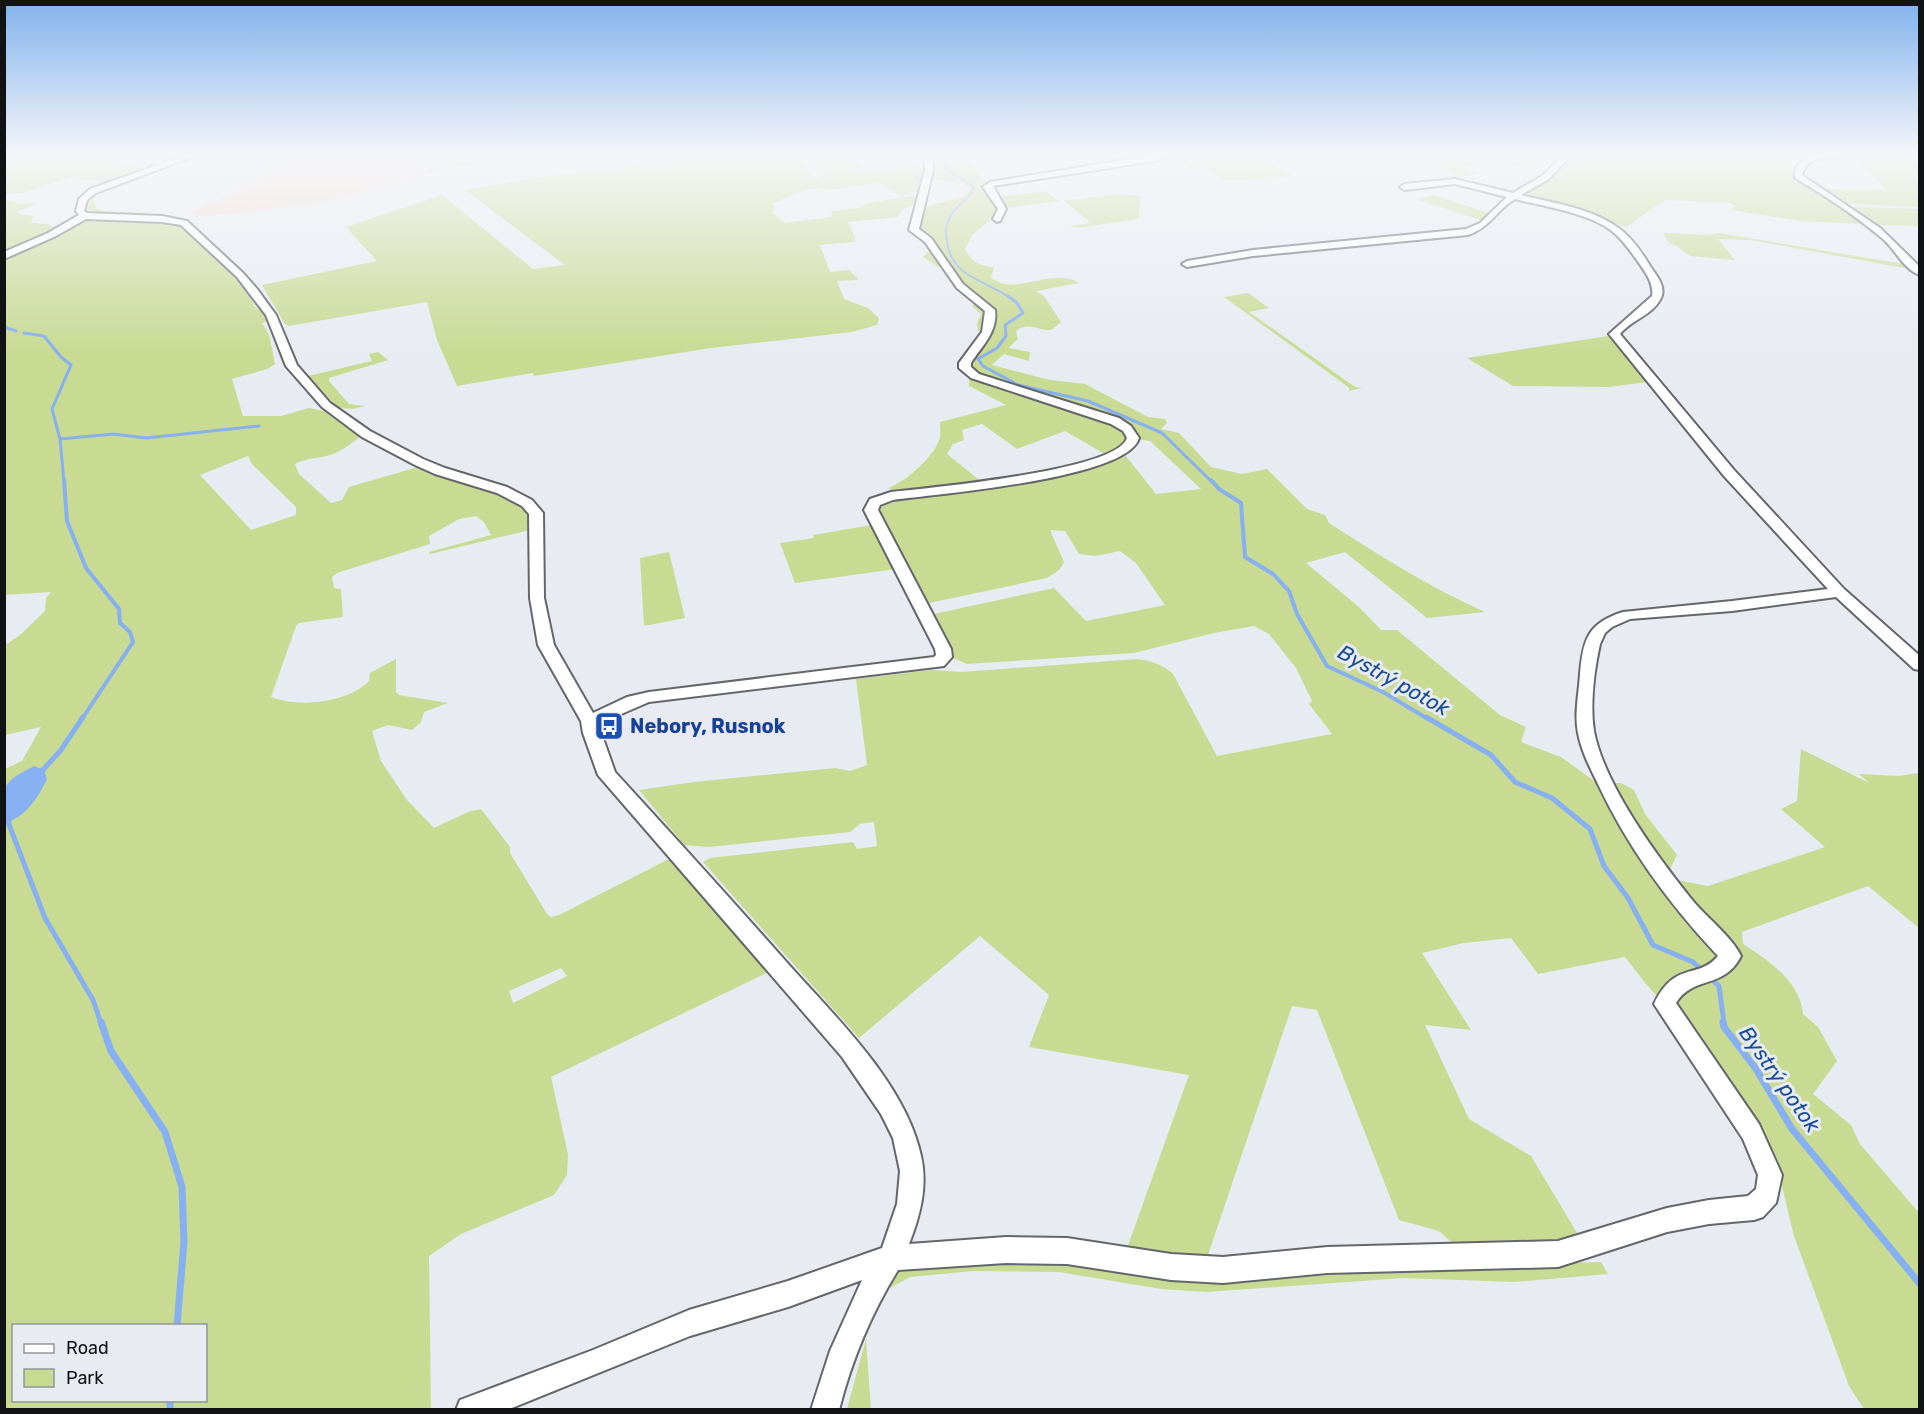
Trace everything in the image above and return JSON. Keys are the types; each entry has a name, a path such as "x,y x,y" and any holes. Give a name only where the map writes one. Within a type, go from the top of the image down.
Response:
{"street":[{"path":"4,256 51,235 77,220"},
{"path":"167,220 184,223 240,275 267,308 292,366 326,405 366,434 419,462 502,490 527,503 536,513 537,598 546,645 589,721 607,775 681,856 850,1050 889,1108 903,1138 912,1171 907,1214 890,1258 870,1292 844,1347 825,1410"},
{"path":"589,721 633,700 649,697 938,663 944,657 943,649 871,510 875,502 891,496 1038,478 1115,456 1131,445 1133,438 1127,429 1115,421 975,376 965,368 965,363 984,337 992,319 990,310 960,286 928,240 914,230 915,220"},
{"path":"1186,264 1253,253 1468,232 1483,225 1487,220"},
{"path":"1591,220 1622,234 1658,289 1656,298 1648,307 1619,326 1614,334 1729,473 1839,592 1920,664"},
{"path":"1864,220 1898,248 1912,267 1920,272"},
{"path":"470,1410 594,1363 689,1323 788,1294 890,1258 1006,1250 1067,1251 1171,1267 1222,1270 1327,1260 1558,1254 1667,1220 1709,1212 1754,1208 1767,1195 1770,1174 1751,1132 1665,1004 1673,990 1685,981 1720,969 1731,957 1702,927 1652,864 1614,800 1588,739 1585,714 1590,647 1600,629 1617,618 1628,615 1732,606 1839,592"}],"green space":[{"path":"5,220 32,220 31,223 47,224 57,228 74,220 141,220 138,222 178,223 221,263 268,321 262,323 269,334 275,364 267,369 232,379 243,416 281,416 309,408 325,411 362,436 333,454 295,464 299,474 331,503 342,500 349,487 418,467 457,482 503,495 527,513 530,530 430,554 429,552 491,535 484,522 476,516 459,519 429,536 430,544 337,573 332,577 334,588 341,589 343,617 299,623 296,626 271,697 309,703 336,699 360,688 369,681 370,673 396,659 396,692 399,695 448,703 424,712 421,722 412,730 388,725 372,731 381,761 407,800 434,828 468,812 481,809 510,847 510,853 551,917 671,858 771,971 551,1077 568,1154 567,1175 554,1195 461,1234 429,1256 431,1409 5,1409 5,822 8,822 5,769 22,761 41,727 5,735 5,645 20,635 45,611 46,598 51,592 5,595","holes":["248,456 252,464 296,507 296,515 251,530 200,475","561,968 567,976 513,1003 509,991"]},
{"path":"367,220 473,220 533,269 565,265 505,220 781,220 785,223 809,220 868,220 848,222 855,237 854,242 820,245 830,272 849,270 858,279 837,281 844,299 868,308 879,318 877,325 852,332 711,348 457,386 437,340 427,302 289,326 285,324 262,285 377,261 346,227"},
{"path":"919,220 991,220 972,235 965,249 974,261 994,268 991,278 1013,285 1052,278 1070,279 1079,283 1036,291 1044,296 1061,322 1051,330 1020,328 1016,331 1018,339 1008,348 1030,352 1029,361 1004,354 992,365 1050,380 1085,384 1148,417 1165,419 1167,423 1161,429 1179,433 1211,467 1242,474 1267,469 1307,509 1325,515 1329,523 1367,547 1444,592 1485,612 1427,618 1345,552 1306,563 1359,607 1381,630 1397,630 1500,715 1526,727 1521,742 1561,757 1597,783 1621,783 1634,790 1645,814 1677,855 1670,869 1677,880 1708,886 1825,847 1781,809 1797,801 1801,749 1869,783 1859,774 1899,776 1919,773 1919,928 1868,886 1742,932 1743,944 1772,964 1796,991 1803,1014 1818,1027 1837,1061 1813,1094 1851,1125 1860,1144 1919,1213 1919,1409 1864,1409 1849,1386 1794,1236 1776,1162 1693,1037 1625,957 1538,974 1511,938 1464,943 1422,953 1471,1030 1425,1025 1469,1119 1531,1156 1577,1233 1562,1239 1458,1248 1439,1231 1399,1220 1317,1010 1292,1006 1206,1261 1126,1251 1189,1075 1029,1047 1049,995 980,936 859,1038 703,862 710,858 853,842 857,849 877,846 874,822 860,824 850,832 709,847 684,845 639,790 694,782 835,768 850,771 867,765 856,679 931,670 962,672 1137,659 1161,665 1173,674 1217,756 1332,734 1309,704 1312,701 1296,668 1269,634 1254,626 1214,633 1134,653 967,664 953,658 934,614 1054,588 1086,621 1165,605 1136,563 1120,551 1095,556 1079,554 1065,531 1050,530 1064,562 1059,570 1047,578 929,603 882,516 880,509 883,504 923,496 1027,484 1126,456 1156,494 1201,489 1150,441 1125,437 1127,444 1108,456 1065,431 1017,449 982,424 962,430 964,440 953,444 947,454 983,483 962,482 965,485 899,493 888,488 911,474 933,452 940,437 940,422 1006,405 969,386 969,362 988,337 978,331 977,323 981,314 972,306 978,297 962,286 953,272 936,266 923,257 936,243 918,228"},
{"path":"1087,220 1131,220 1076,228 1070,226 1091,223"},
{"path":"1603,220 1636,220 1626,227"},
{"path":"1794,220 1857,220 1862,224"},
{"path":"1867,220 1919,220 1919,226 1873,225"},
{"path":"1663,233 1710,235 1718,233 1904,264 1904,268 1751,240 1718,239 1735,260 1690,256 1669,243"},
{"path":"1248,293 1269,308 1249,312 1355,387 1362,388 1347,391 1350,389 1347,386 1224,297"},
{"path":"1613,337 1647,382 1609,387 1513,386 1467,358"},
{"path":"378,352 388,360 329,378 329,381 349,404 365,406 353,409 338,408 308,376 372,361 369,354"},
{"path":"872,525 896,569 795,583 780,543"},
{"path":"669,552 685,618 644,626 640,558"},
{"path":"1053,1258 1163,1277 1227,1284 1360,1268 1601,1262 1608,1274 1514,1282 1403,1278 1206,1292 1161,1289 1059,1272 973,1271 910,1277 883,1292 895,1270"},
{"path":"866,1339 871,1409 847,1409"}],"water":[{"path":"34,766 44,770 47,779 44,786 25,812 5,822 6,786 15,777"}],"waterway":[{"name":"Bystrý potok","path":"949,220 946,236 950,254 956,263 971,277 1010,298"},
{"name":"Bystrý potok","path":"1008,296 1017,303 1023,313 1005,325 1006,336 997,348 978,359 983,366 1018,385 1088,401 1162,433 1212,482"},
{"path":"4,327 16,331"},
{"path":"24,333 44,336 61,357 71,365 52,409 60,439"},
{"path":"60,439 114,434 146,438 259,426"},
{"path":"60,439 64,482"},
{"path":"64,480 67,521 86,568 119,609 120,623 130,632 133,642 82,719"},
{"name":"Bystrý potok","path":"1211,480 1219,489 1241,503 1245,557 1273,574 1289,591 1297,614 1327,666 1383,692 1428,719"},
{"path":"41,772 61,750 83,717"},
{"name":"Bystrý potok","path":"1426,717 1491,755 1515,782 1552,798 1590,829 1604,866 1628,898 1653,945 1693,962 1703,971"},
{"path":"10,819 8,822 45,918 93,1000 101,1023"},
{"name":"Bystrý potok","path":"1709,977 1719,986 1724,1023"},
{"path":"101,1022 111,1051 165,1132 182,1187 184,1242 177,1324"},
{"name":"Bystrý potok","path":"1723,1022 1724,1027 1756,1069 1792,1129 1920,1284"},
{"path":"170,1402 170,1410"}],"place":[{"name":"Nebory, Rusnok","path":"609,726"}]}
